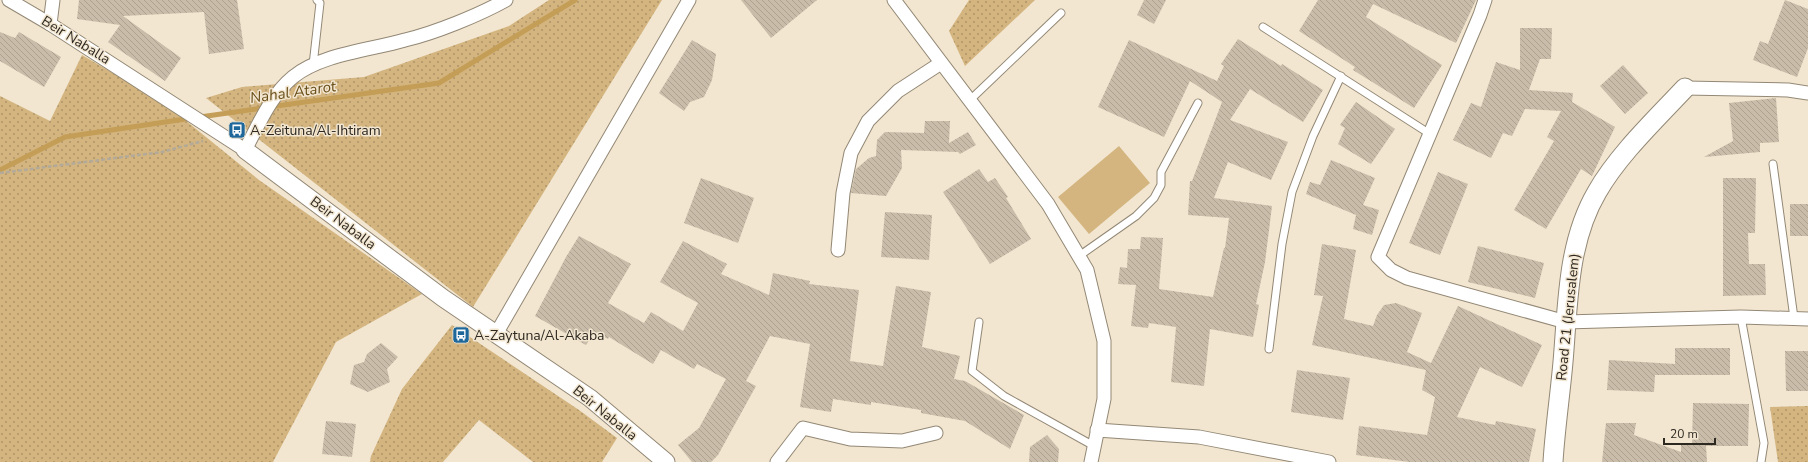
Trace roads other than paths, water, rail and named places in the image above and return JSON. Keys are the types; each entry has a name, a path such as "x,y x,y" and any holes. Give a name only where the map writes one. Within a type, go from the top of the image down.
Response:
{"main road":[{"name":"Road 21 (Jerusalem)","path":"1553,462 1570,276 1577,241 1588,209 1597,191 1610,173 1685,88"}],"street":[{"name":"Beir Naballa","path":"9,0 50,24 224,135 443,298 590,398 666,462"},
{"path":"50,24 53,0"},
{"path":"245,150 275,96 294,77 313,65 407,40 458,21 506,0"},
{"path":"496,334 689,0"},
{"path":"894,0 1048,204 1087,270 1104,341 1104,399 1091,462"},
{"path":"1485,0 1378,257 1391,270 1408,278 1566,322 1741,317 1808,319"},
{"path":"838,250 842,193 852,154 868,121 898,92 941,63"},
{"path":"1685,88 1788,90 1808,93"},
{"path":"777,462 803,428 850,438 902,441 936,433"},
{"path":"1098,430 1199,437 1316,461 1329,462"}],"lane":[{"path":"313,65 320,3 317,0"},
{"path":"969,101 1061,13"},
{"path":"1264,27 1430,134"},
{"path":"1269,349 1282,244 1292,192 1313,136 1341,76"},
{"path":"1079,256 1136,216 1154,198 1160,185 1161,172 1198,103"},
{"path":"1773,164 1794,318"},
{"path":"1741,317 1764,443 1761,462"},
{"path":"979,322 972,371 1004,396 1094,446"}],"waterway":[{"name":"Nahal Atarot","path":"200,117 439,83 575,0"},
{"name":"Nahal Atarot","path":"0,170 65,137 192,118"}],"place":[{"name":"A-Zeituna/Al-Ihtiram","path":"237,130"},
{"name":"A-Zaytuna/Al-Akaba","path":"461,335"}]}
